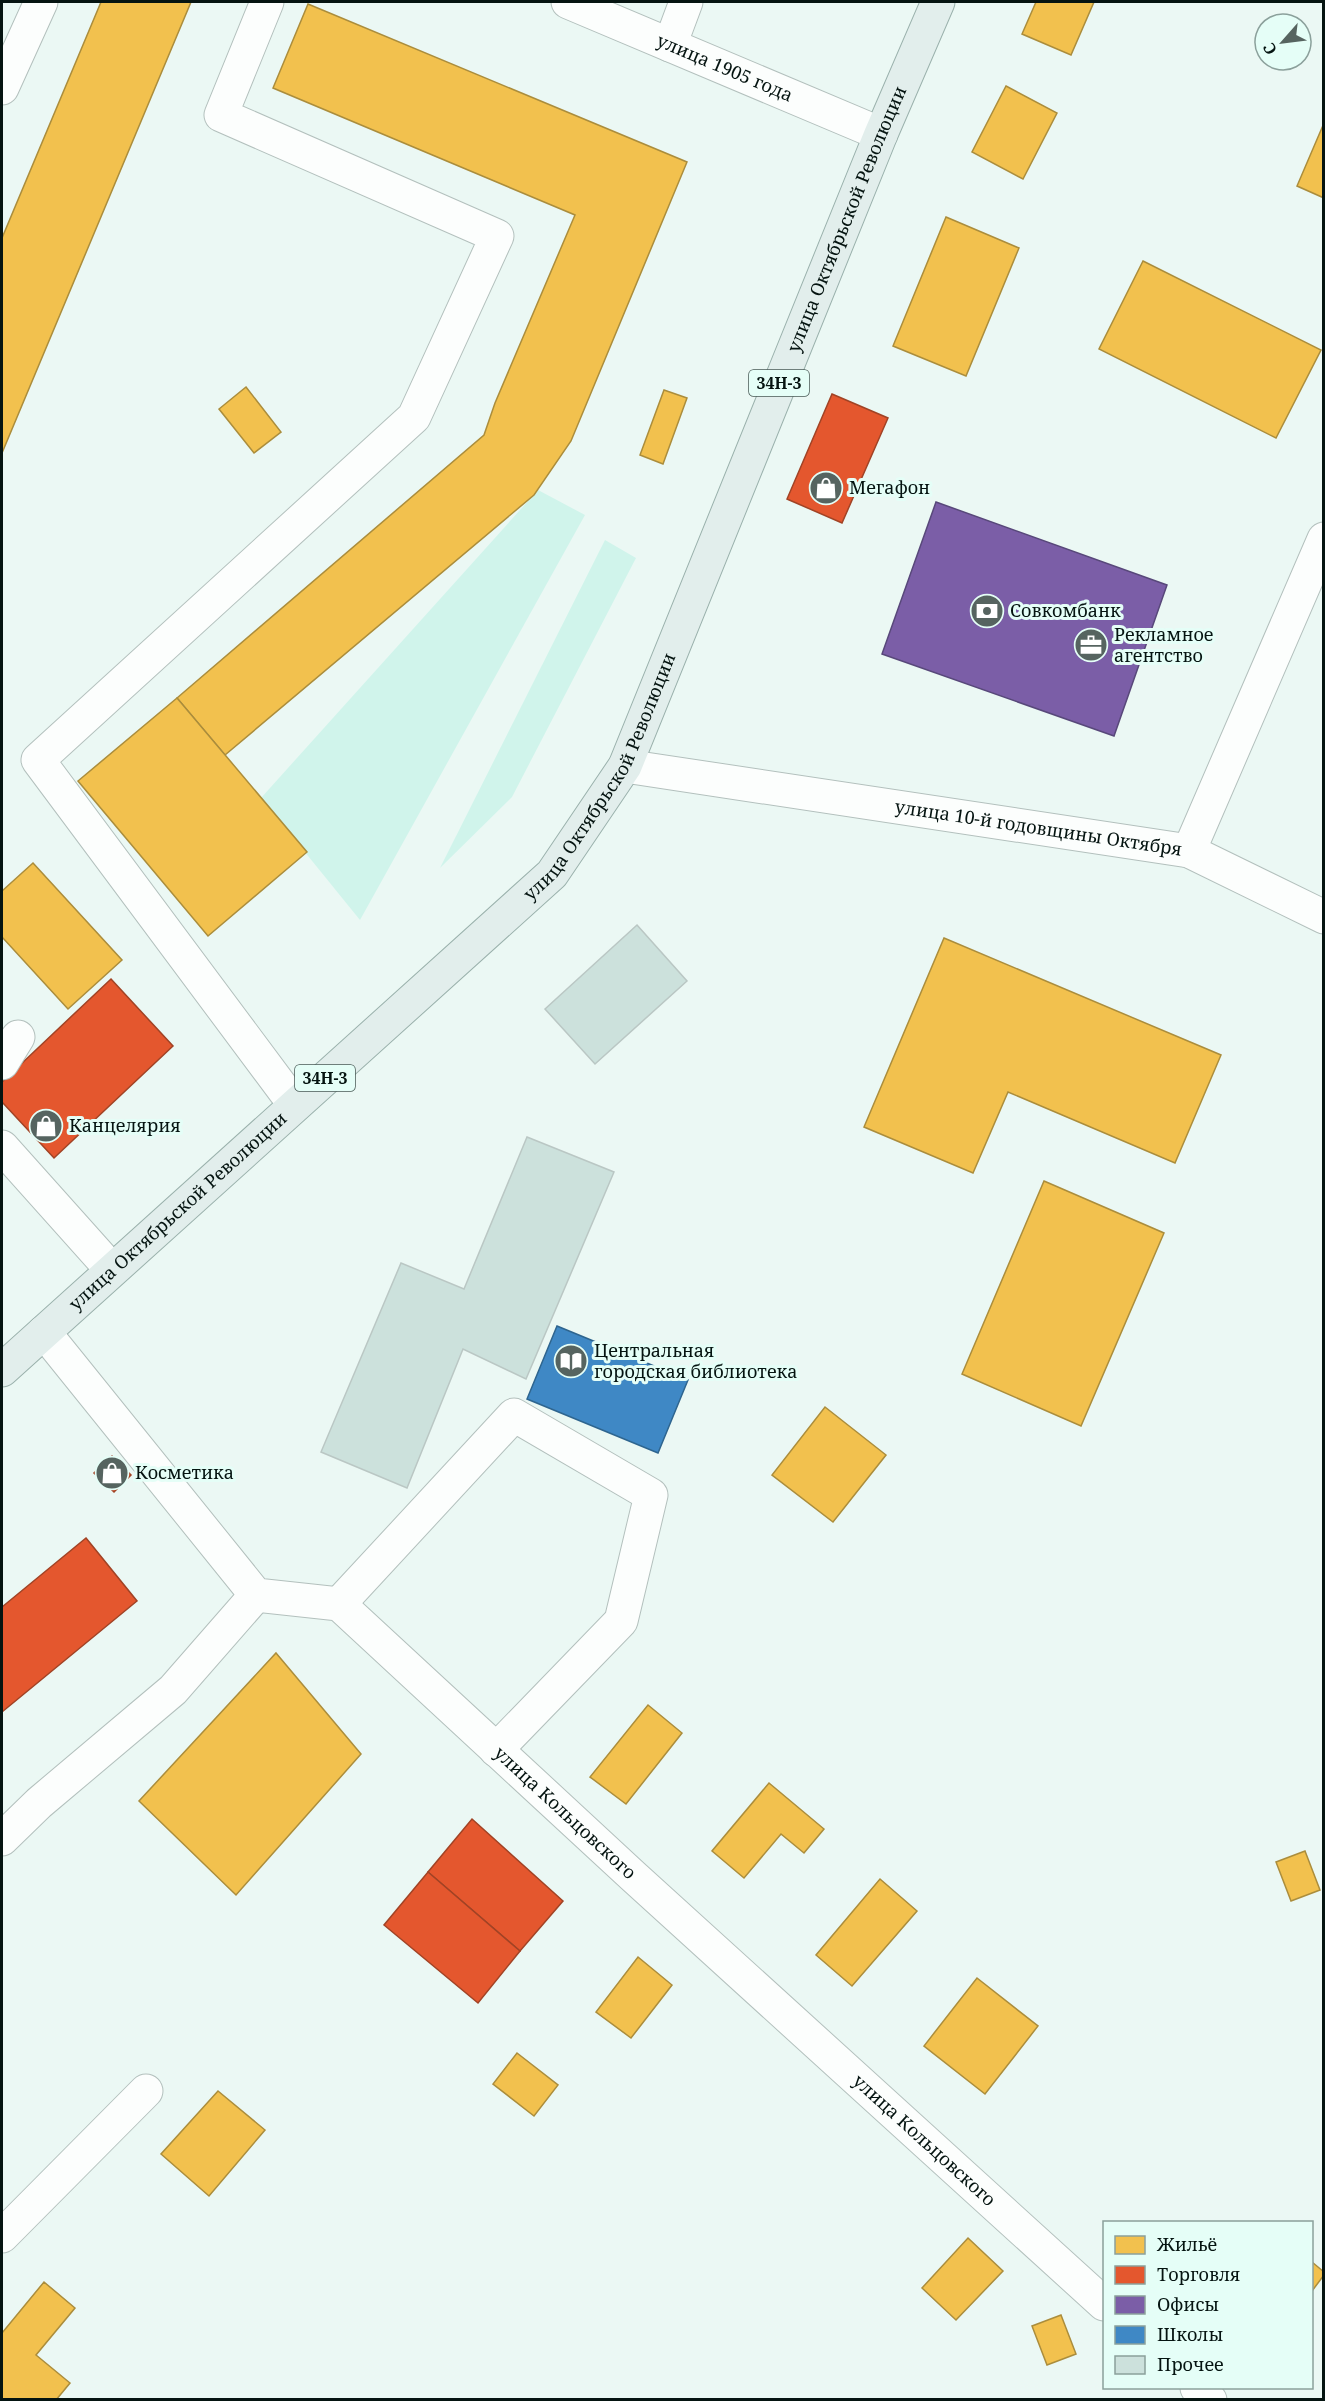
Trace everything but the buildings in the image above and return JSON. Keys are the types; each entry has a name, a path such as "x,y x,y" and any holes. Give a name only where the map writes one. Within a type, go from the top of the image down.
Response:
{"main road":[{"name":"улица Октябрьской Революции","path":"2,1370 552,874 625,766 881,134 938,2"}],"street":[{"path":"2,88 41,2"},
{"path":"267,2 221,116 497,236 414,417 38,760 295,1105"},
{"name":"улица 1905 года","path":"568,2 881,134"},
{"path":"670,45 686,2"},
{"name":"улица 10-й годовщины Октября","path":"625,766 1189,851 1312,597 1323,539"},
{"path":"1189,851 1323,918"},
{"path":"2,1147 112,1270"},
{"path":"44,1332 256,1595 339,1604 514,1415 651,1495 621,1621 496,1750"},
{"path":"2,1839 39,1803 173,1690 256,1595"},
{"name":"улица Кольцовского","path":"339,1604 1103,2303"},
{"path":"2,2236 146,2091"}],"green space":[{"path":"538,490 585,515 360,920 261,798"},
{"path":"605,540 636,558 512,797 440,868"}],"place":[{"name":"Мегафон","path":"826,488"},
{"name":"Совкомбанк","path":"987,611"},
{"name":"Рекламное агентство","path":"1091,645"},
{"name":"Канцелярия","path":"46,1126"},
{"name":"Центральная городская библиотека","path":"571,1361"},
{"name":"Косметика","path":"112,1473"}]}
